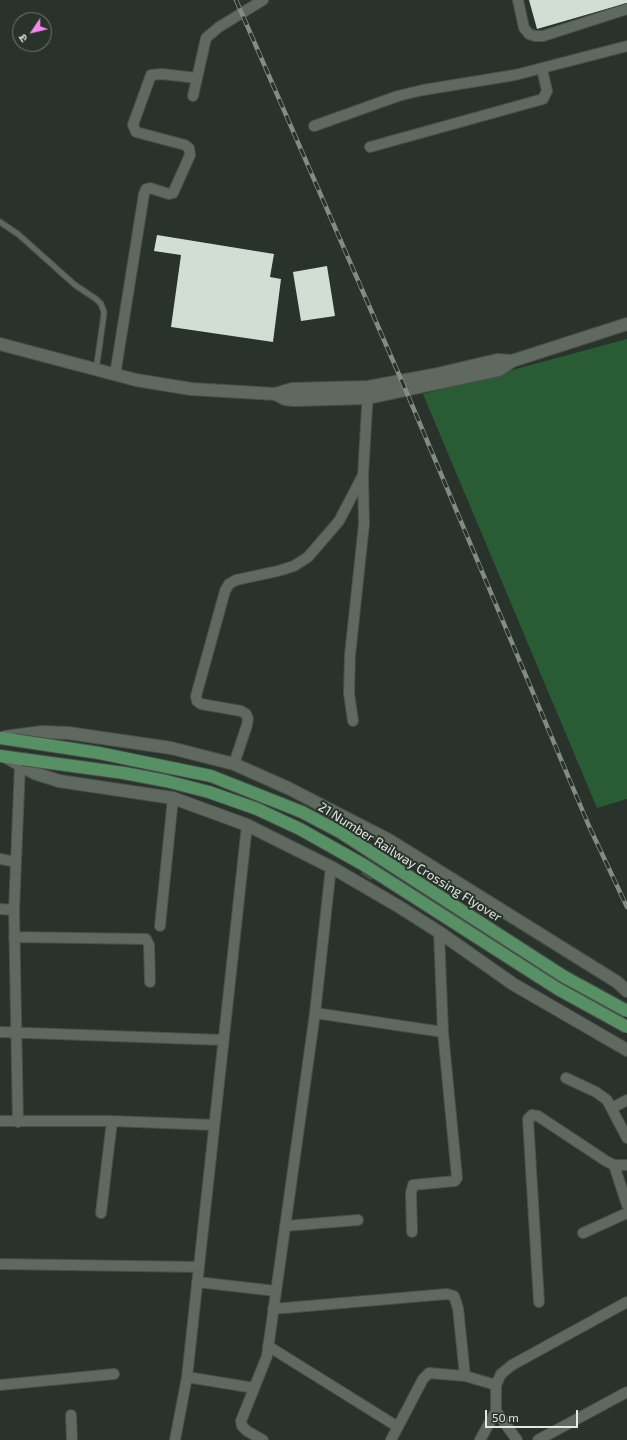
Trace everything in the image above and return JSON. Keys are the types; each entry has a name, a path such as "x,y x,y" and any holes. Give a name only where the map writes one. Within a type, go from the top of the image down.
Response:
{"main road":[{"name":"21 Number Railway Crossing Flyover","path":"0,738 99,753 211,776 302,812 340,832 563,976 627,1011"},
{"name":"21 Number Railway Crossing Flyover","path":"2,756 21,762 124,773 166,781 209,792 257,809 306,832 364,864 558,989 627,1027"}],"street":[{"path":"193,96 204,44 211,32 263,0"},
{"path":"518,0 524,28 529,34 535,36 543,36 627,9"},
{"path":"314,126 398,96 542,69 627,46"},
{"path":"370,147 543,99 547,90 542,69"},
{"path":"115,375 144,194 146,189 150,188 169,194 173,193 190,155 189,148 184,145 136,132 134,129 135,119 151,75 162,74 196,78"},
{"path":"614,329 627,316"},
{"path":"0,344 115,375 191,389 275,394 285,399 294,400 368,392 499,370 512,361 627,324"},
{"path":"353,721 349,693 350,655 364,524 363,475 368,392"},
{"path":"234,764 247,725 248,719 246,714 241,711 201,704 197,701 196,696 225,591 229,584 236,580 294,566 308,557 339,521 363,475"},
{"path":"0,738 42,732 68,733 171,748 234,764 288,788 617,982 627,991"},
{"path":"21,762 34,773 60,781 173,798 248,825 331,867 364,881 513,984 627,1050"},
{"path":"18,1122 14,910 21,762"},
{"path":"160,926 173,798"},
{"path":"175,1440 187,1377 223,1040 248,825"},
{"path":"0,859 16,862"},
{"path":"263,1440 247,1431 242,1426 241,1421 265,1364 268,1346 315,1013 331,867"},
{"path":"0,909 14,910"},
{"path":"412,1232 411,1193 413,1185 454,1181 457,1178 443,1032 439,932"},
{"path":"14,937 146,939 149,945 150,982"},
{"path":"315,1013 443,1032"},
{"path":"0,1032 17,1034 223,1040"},
{"path":"566,1078 596,1092 607,1100 627,1138"},
{"path":"612,1108 627,1100"},
{"path":"539,1302 528,1119 532,1115 538,1116 614,1165 627,1165"},
{"path":"0,1121 112,1121 214,1125"},
{"path":"101,1213 112,1121"},
{"path":"614,1165 627,1205"},
{"path":"583,1234 627,1213"},
{"path":"285,1226 358,1220"},
{"path":"0,1264 199,1267"},
{"path":"197,1282 276,1291"},
{"path":"273,1309 447,1294 454,1296 458,1308 465,1376"},
{"path":"480,1440 496,1411 496,1385 501,1374 512,1365 627,1302"},
{"path":"268,1346 398,1427"},
{"path":"391,1440 423,1379 429,1373 465,1376 496,1385"},
{"path":"0,1385 114,1374"},
{"path":"187,1377 254,1388"},
{"path":"538,1440 627,1392"},
{"path":"496,1411 517,1440"},
{"path":"71,1415 72,1440"}],"lane":[{"path":"0,222 18,234 75,285 101,304 104,312 96,370"}],"green space":[{"path":"627,339 627,799 597,808 423,394"}],"building":[{"path":"529,0 627,0 627,3 537,29"},
{"path":"157,235 274,254 270,277 281,279 273,342 171,327 181,255 154,251"},
{"path":"327,266 335,316 301,321 293,272"}],"tunnel":[{"path":"366,877 383,850"}],"railway":[{"path":"236,0 407,393 589,826 627,907"}]}
